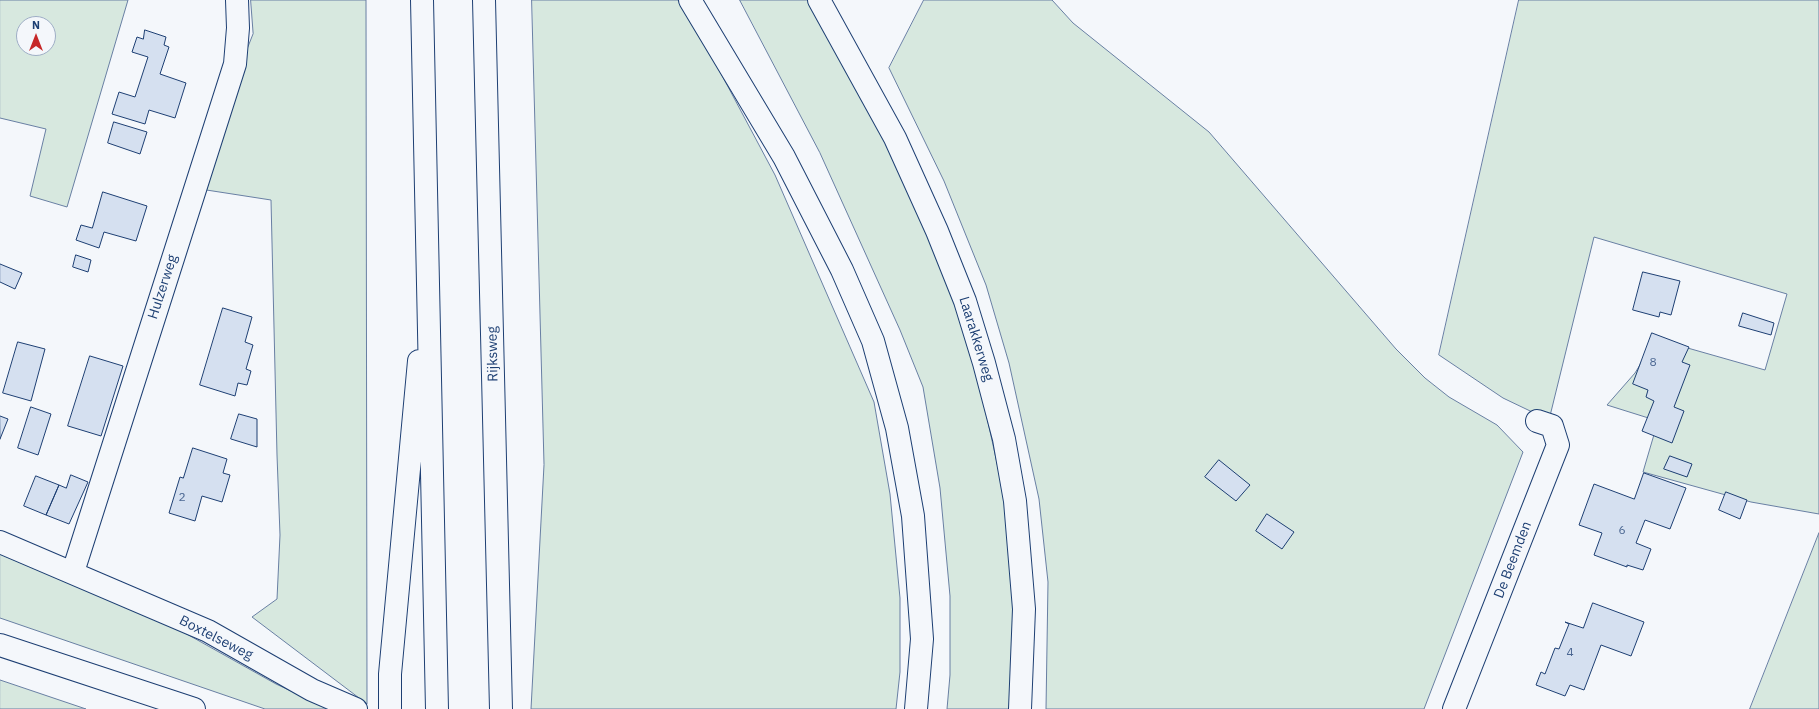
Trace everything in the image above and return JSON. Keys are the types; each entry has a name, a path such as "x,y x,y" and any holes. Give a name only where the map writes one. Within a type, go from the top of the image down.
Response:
{"main road":[{"name":"Hulzerweg","path":"72,572 235,64 238,28 237,0"},
{"path":"422,0 429,249 437,699"},
{"name":"Rijksweg","path":"484,0 501,709"},
{"path":"690,0 784,157 842,270 873,341 897,428 913,516 922,640 916,709"},
{"name":"Laarakkerweg","path":"819,0 895,138 938,231 966,301 984,364 1004,439 1015,500 1024,609 1020,709"},
{"path":"390,709 390,674 429,249"},
{"name":"De Beemden","path":"1454,709 1558,445 1552,426 1537,421"},
{"name":"Boxtelseweg","path":"0,542 208,631 312,690 356,709"},
{"path":"0,645 194,709"}],"shaded area":[{"path":"0,0 128,0 67,207 30,196 46,129 0,118"},
{"path":"251,0 366,0 367,704 252,617 277,599 280,535 271,200 200,189 232,87 253,34"},
{"path":"532,0 678,0 717,66 775,175 874,402 890,494 900,598 900,672 896,709 531,709 544,465"},
{"path":"740,0 820,0 955,296 977,372 1006,504 1014,584 1013,709 947,709 950,675 950,596 940,488 923,387 900,330 820,153"},
{"path":"924,0 1052,0 1073,23 1209,132 1396,349 1425,378 1449,397 1497,425 1523,452 1424,709 1046,709 1048,582 1039,499 1009,363 986,285 944,181 889,68"},
{"path":"1519,0 1819,0 1819,514 1751,502 1643,472 1658,421 1607,405 1635,373 1656,339 1765,370 1787,294 1594,237 1549,420 1503,398 1439,355"},
{"path":"1819,533 1819,709 1750,709"},
{"path":"0,554 176,628 276,684 330,709 265,709 0,618"},
{"path":"0,680 86,709 0,709"}],"building":[{"path":"145,30 166,37 164,45 169,47 160,74 186,83 175,118 149,110 145,124 112,114 119,92 135,97 148,57 132,52 137,37 143,39"},
{"path":"114,122 147,132 140,154 108,143"},
{"path":"103,192 147,206 136,241 104,232 99,248 76,240 81,225 92,228"},
{"path":"76,255 91,260 88,272 73,267"},
{"path":"0,264 22,273 15,289 0,282"},
{"path":"1643,272 1680,281 1671,315 1660,312 1659,317 1633,310"},
{"path":"223,308 252,317 245,342 253,345 246,369 251,371 247,385 238,383 235,396 200,385"},
{"path":"1743,313 1774,323 1771,335 1739,326"},
{"path":"1652,333 1689,347 1682,362 1690,365 1674,407 1684,411 1672,443 1642,431 1654,401 1646,397 1648,390 1633,384"},
{"path":"18,342 45,349 31,401 3,393"},
{"path":"90,356 123,366 101,436 68,426"},
{"path":"31,407 51,414 38,455 18,448"},
{"path":"239,414 257,419 257,447 231,439"},
{"path":"0,416 8,419 0,439"},
{"path":"193,448 227,459 223,473 230,475 222,502 202,496 195,521 169,513 180,477 183,478"},
{"path":"1670,456 1692,464 1687,477 1664,469"},
{"path":"1219,460 1250,485 1236,501 1205,477"},
{"path":"1644,473 1686,488 1670,529 1645,520 1636,543 1651,549 1643,570 1627,565 1627,567 1594,555 1602,533 1579,525 1594,484 1634,499"},
{"path":"71,475 88,482 69,524 46,515 59,485 66,488"},
{"path":"36,476 59,485 46,515 24,506"},
{"path":"1726,492 1747,500 1740,519 1719,510"},
{"path":"1267,514 1294,532 1282,549 1256,531"},
{"path":"1593,603 1644,622 1631,656 1601,645 1584,690 1570,685 1565,696 1536,685 1541,672 1545,674 1555,648 1559,649 1569,624 1565,622 1583,628"}]}
